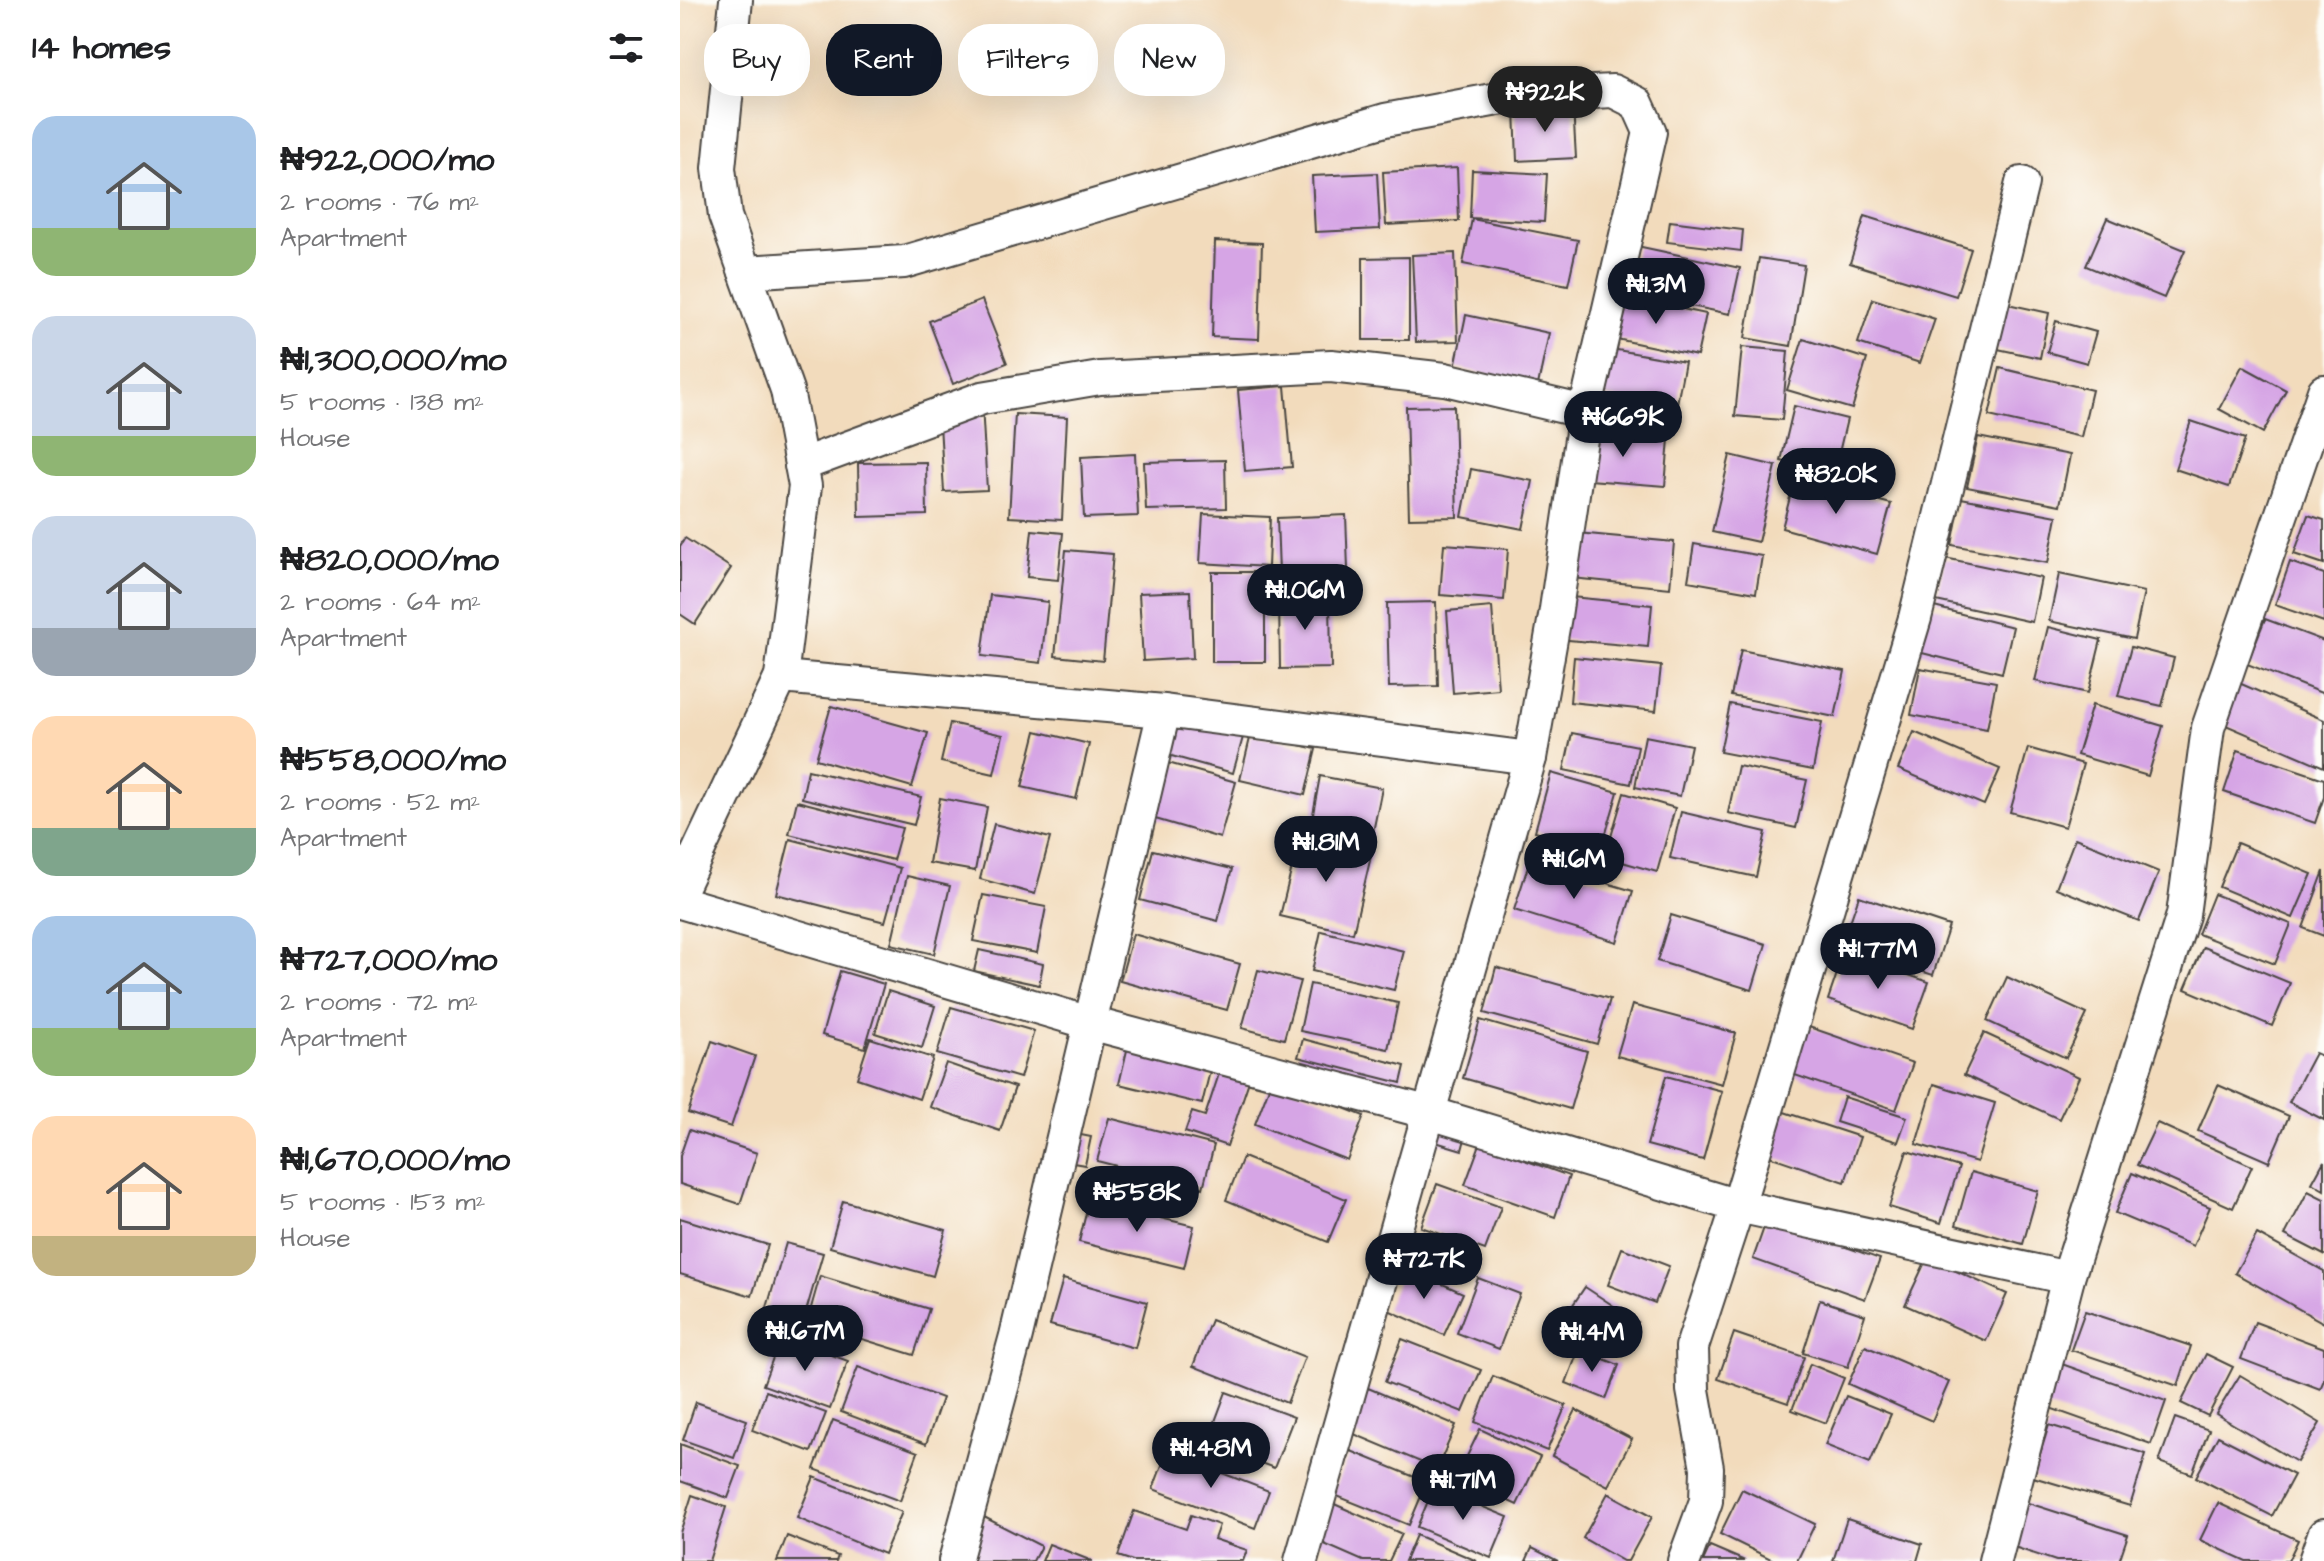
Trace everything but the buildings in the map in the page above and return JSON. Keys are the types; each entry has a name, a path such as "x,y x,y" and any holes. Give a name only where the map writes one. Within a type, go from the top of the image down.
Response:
{"street":[{"path":"680,890 781,677 805,486 787,390 725,216 719,168 736,0"},
{"path":"745,272 904,262 1385,120 1514,96 1613,91 1637,103 1650,132 1585,412 1530,758 1301,1561"},
{"path":"1684,1561 1706,1501 1707,1468 1693,1390 1692,1347 1738,1206 1915,618 2022,183"},
{"path":"801,465 982,398 1100,378 1331,366 1445,379 1585,412"},
{"path":"1995,1561 2068,1278 2183,915 2208,728 2324,391"},
{"path":"781,677 1164,711 1530,758"},
{"path":"955,1561 1016,1336 1164,711"},
{"path":"680,902 1090,1023 1430,1113 1738,1206 2068,1278"},
{"path":"2315,1561 2324,1535"}]}
